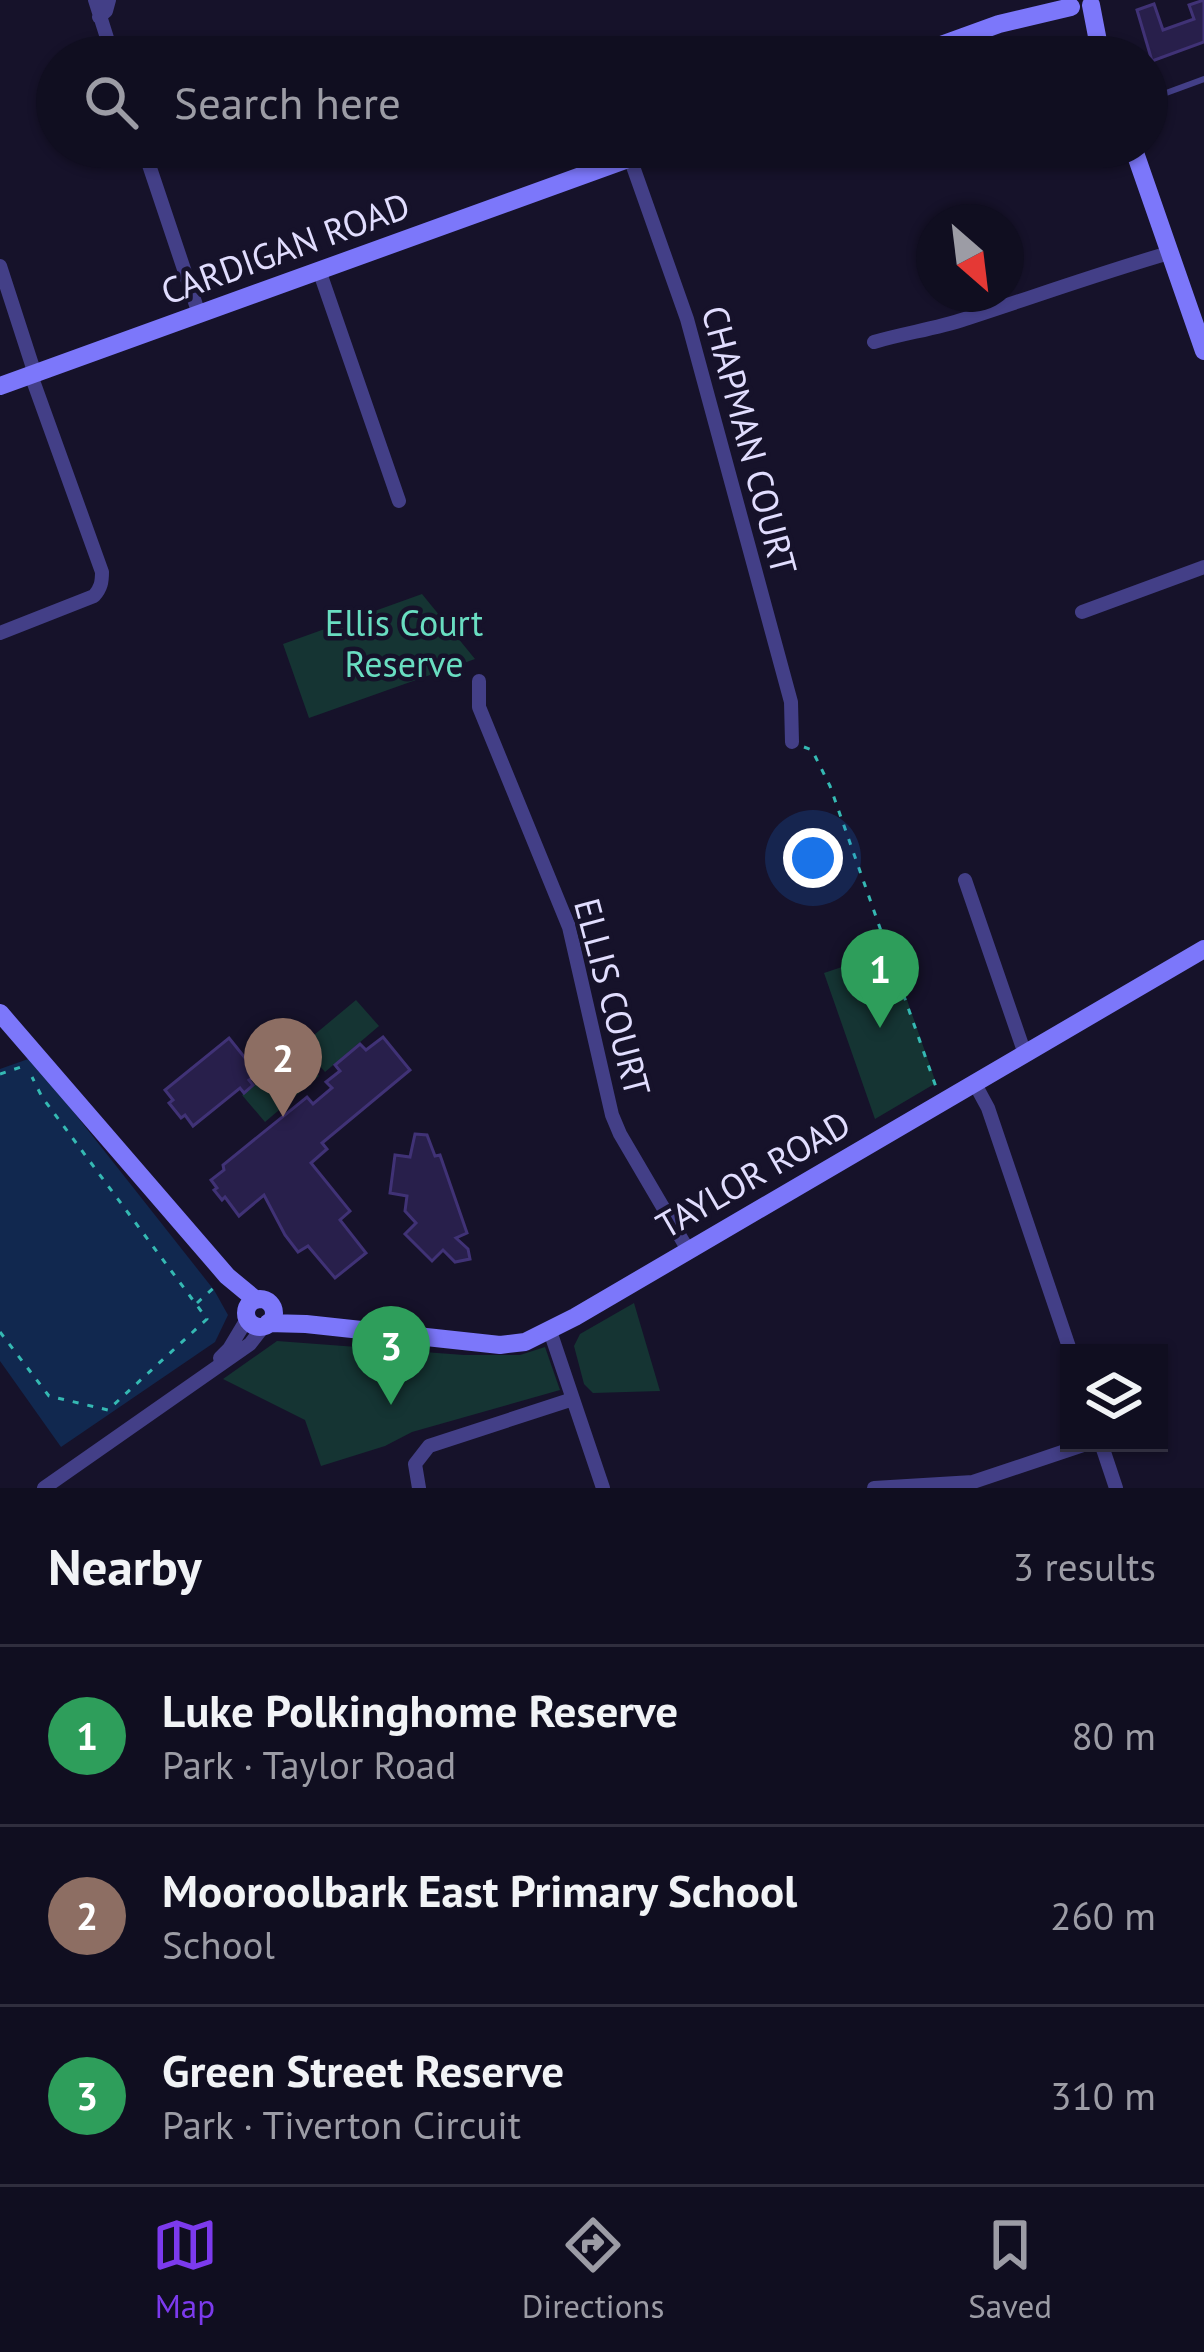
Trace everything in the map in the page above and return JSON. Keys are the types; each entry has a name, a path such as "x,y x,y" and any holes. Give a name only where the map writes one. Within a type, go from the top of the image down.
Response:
{"street":[{"path":"95,0 105,36"},
{"path":"99,17 110,0"},
{"path":"999,24 1047,0"},
{"path":"966,36 1080,4 1093,36"},
{"path":"150,168 199,314"},
{"name":"CARDIGAN ROAD","path":"0,386 602,168"},
{"name":"CHAPMAN COURT","path":"633,168 693,341 791,702 792,742"},
{"path":"1139,168 1204,348"},
{"path":"874,342 959,321 1169,253"},
{"path":"0,266 102,572 94,596 0,633"},
{"path":"319,270 398,501"},
{"path":"1082,612 1204,567"},
{"name":"ELLIS COURT","path":"479,681 479,706 569,927 612,1114 688,1250"},
{"path":"965,880 1025,1054"},
{"name":"TAYLOR ROAD","path":"259,1315 500,1346 525,1342 1204,949"},
{"path":"0,1013 259,1315 250,1344 47,1487"},
{"path":"975,1084 988,1108 1068,1344"},
{"path":"550,1331 603,1488"},
{"path":"419,1488 415,1464 429,1446 573,1399"},
{"path":"874,1488 973,1482 1062,1452"},
{"path":"1104,1452 1116,1488"}],"lane":[{"path":"1168,92 1204,79"}],"path":[{"path":"792,742 812,750 830,786 936,1089"},
{"path":"0,1074 26,1065 42,1097 207,1319 108,1410 49,1396 0,1332"},
{"path":"196,1304 224,1279"}],"green space":[{"name":"Ellis Court Reserve","path":"422,594 475,659 309,718 283,644"},
{"path":"890,951 936,1083 875,1119 824,973"},
{"path":"356,1000 379,1026 325,1072 302,1045"},
{"path":"296,1049 319,1076 265,1122 242,1095"},
{"path":"634,1303 660,1391 593,1393 584,1384 574,1346 580,1334"},
{"path":"277,1341 464,1355 520,1355 545,1347 560,1390 412,1432 385,1446 321,1466 305,1420 223,1379"}],"water":[{"path":"31,1058 214,1290 228,1315 215,1342 61,1447 0,1361 0,1069"}],"building":[{"path":"1204,0 1204,42 1168,55 1168,36 1145,36 1137,10 1154,4 1163,30 1194,19 1189,5"},
{"path":"383,1037 410,1070 322,1143 327,1149 311,1163 350,1211 340,1220 366,1253 335,1278 308,1246 298,1252 264,1195 239,1216 214,1190 211,1180 307,1097 313,1104 332,1088 326,1082 340,1071 335,1065 360,1044 366,1050"},
{"path":"229,1038 258,1074 249,1080 253,1085 244,1093 240,1088 193,1126 169,1103 173,1100 165,1090"},
{"path":"415,1134 427,1135 435,1156 440,1155 467,1233 456,1238 468,1249 470,1259 455,1262 443,1250 432,1261 405,1234 416,1223 405,1211 407,1196 390,1193 395,1155 410,1157"}],"place":[{"name":"Luke Polkinghome Reserve","path":"880,1028"},
{"name":"Mooroolbark East Primary School","path":"283,1117"},
{"name":"Green Street Reserve","path":"391,1405"}]}
